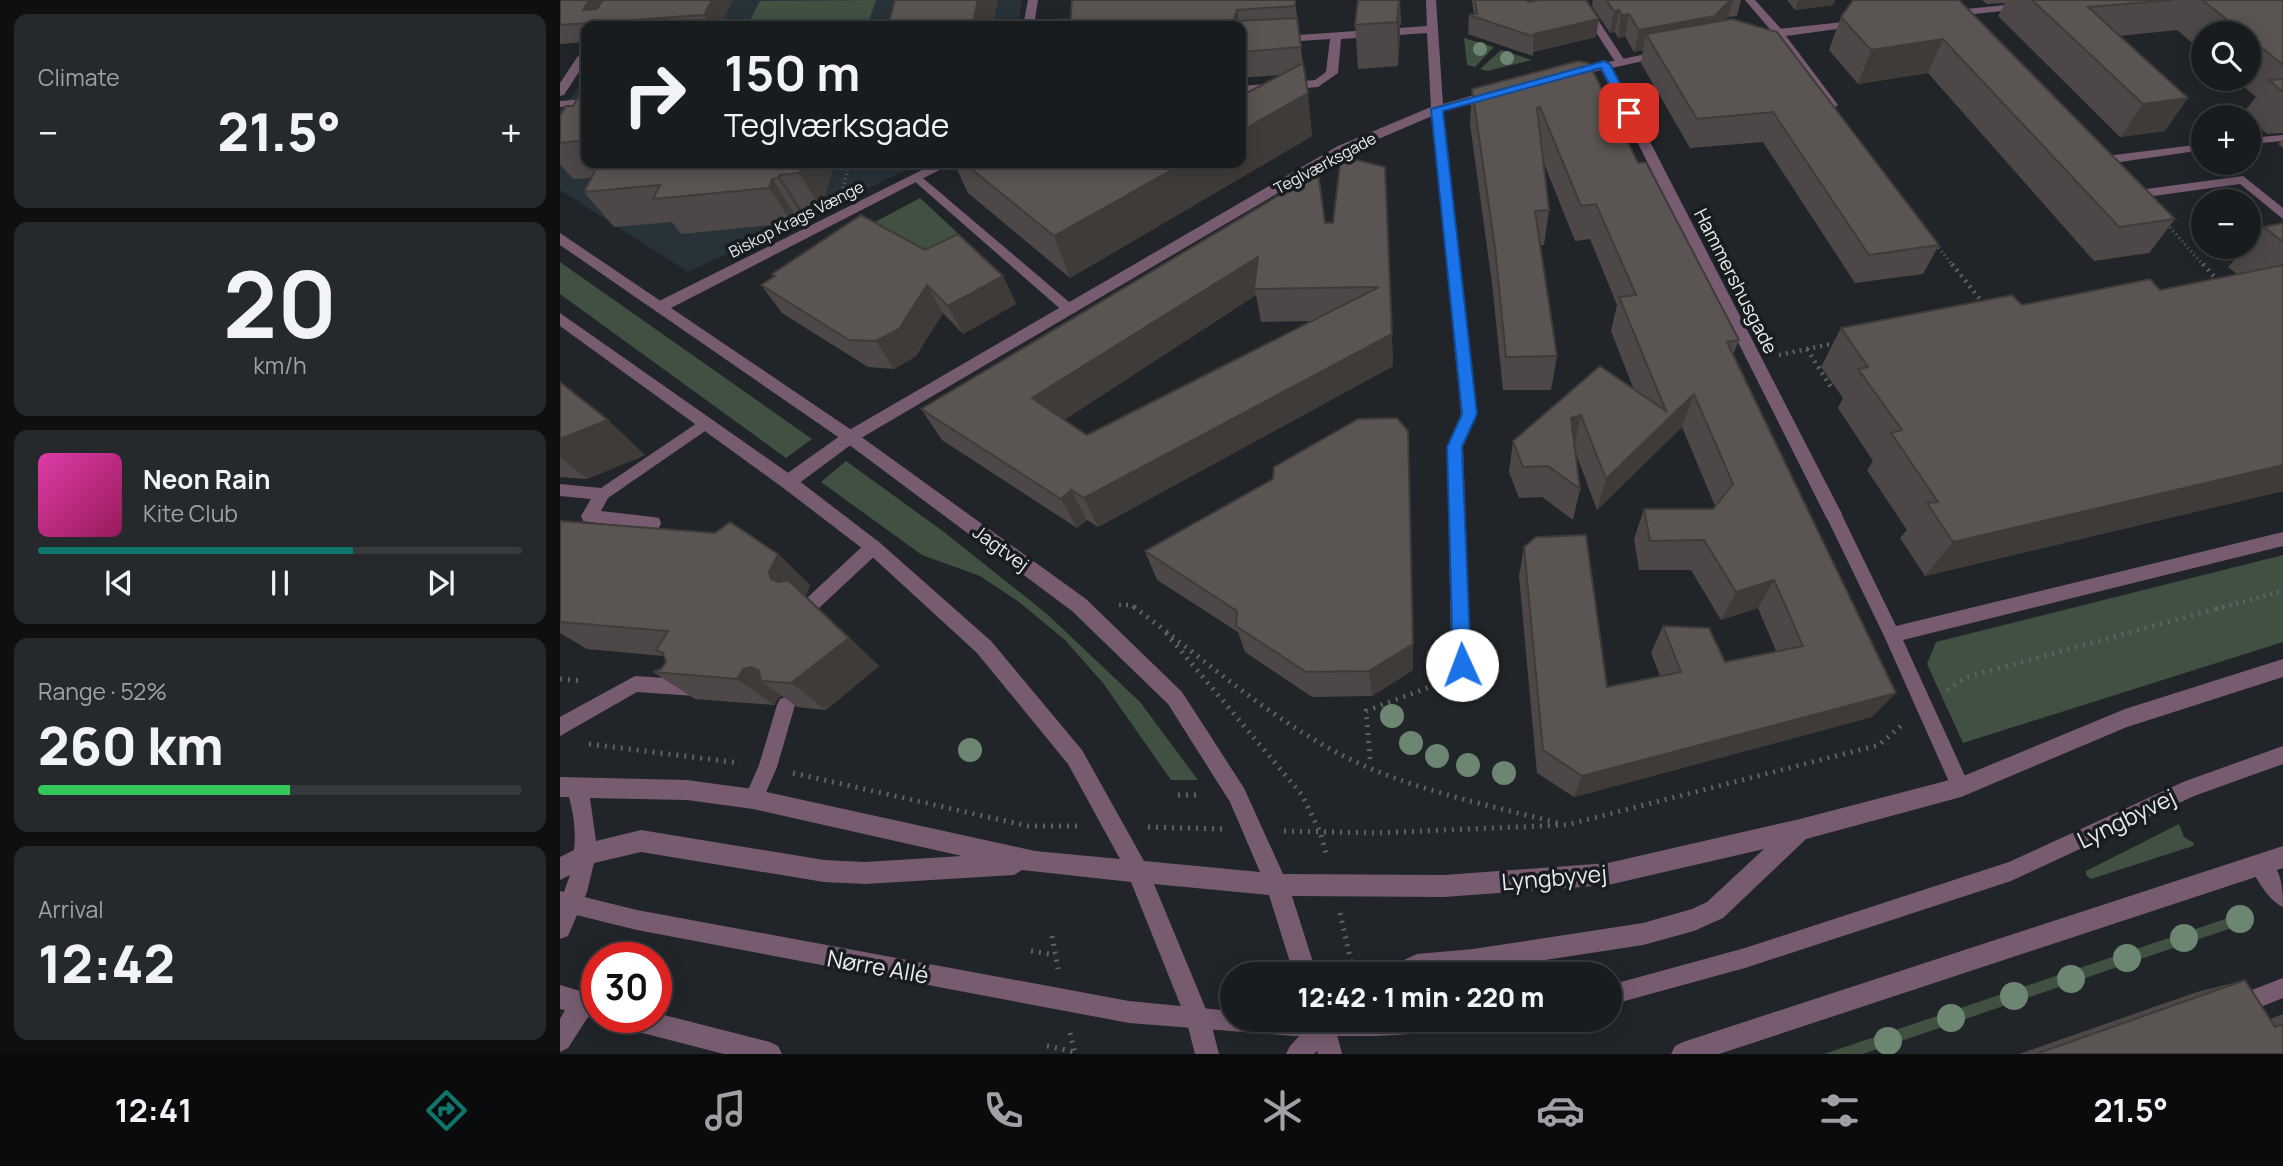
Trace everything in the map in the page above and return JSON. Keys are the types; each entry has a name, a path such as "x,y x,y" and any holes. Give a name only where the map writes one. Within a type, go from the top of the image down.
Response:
{"street":[{"path":"1030,21 1033,0"},
{"path":"1431,0 1437,109 1469,414 1455,447 1462,691"},
{"path":"1937,15 2043,5"},
{"path":"1964,12 1973,22"},
{"path":"1738,39 1871,22"},
{"path":"1246,42 1433,29"},
{"path":"1778,32 1844,120"},
{"path":"1246,90 1318,83 1332,73 1336,36"},
{"path":"1560,76 1672,51"},
{"path":"560,92 581,60"},
{"name":"Hammershusgade","path":"1612,63 1755,360 1833,514"},
{"name":"Teglværksgade","path":"788,482 850,437 1343,149 1437,109 1508,90"},
{"name":"Biskop Krags Vænge","path":"662,306 936,168"},
{"name":"Jagtvej","path":"560,238 850,437 1079,605 1175,698 1237,795 1278,885 1302,962"},
{"path":"560,318 788,482 873,547 984,646 1075,757 1113,826 1138,872 1198,1019 1206,1054"},
{"name":"Lyngbyvej","path":"1138,872 1278,885 1444,886 1608,874 1800,831 1961,787 2125,718 2283,668"},
{"path":"568,787 687,790 753,799 1035,862 1138,872"},
{"path":"560,929 566,902 586,854 586,817 568,787"},
{"path":"1451,962 1643,934 1694,920 1715,910 1800,831"},
{"path":"560,869 586,854 614,844 641,841 824,871 864,873 1035,862"},
{"path":"1683,1054 2283,857"},
{"path":"560,997 581,1003"},
{"path":"560,1040 581,1016"},
{"path":"672,1029 770,1054"},
{"path":"1298,1054 1317,1032"},
{"path":"1326,1032 1329,1054"}],"lane":[{"path":"1580,0 1612,63"},
{"path":"1750,0 1778,32"},
{"path":"1285,101 1318,83"},
{"path":"560,104 581,102"},
{"path":"2261,140 2283,138"},
{"path":"2106,159 2191,148"},
{"path":"917,177 1070,310"},
{"path":"2135,190 2243,180 2283,215"},
{"path":"653,523 589,516 603,494 706,423"},
{"path":"560,490 603,494"},
{"path":"1833,514 1961,787"},
{"path":"1892,635 2283,539"},
{"path":"813,603 873,547"},
{"path":"560,727 635,684 695,688"},
{"path":"753,799 768,767 786,705"},
{"name":"Lyngbyvej","path":"1622,992 1745,958 2011,871 2190,788 2283,755"},
{"path":"2260,865 2283,897"},
{"name":"Nørre Allé","path":"566,902 637,920 1129,1012 1220,1020"},
{"path":"2222,1011 2283,988"}],"path":[{"path":"1072,21 1073,10"},
{"path":"2135,190 2224,287 2212,289"},
{"path":"1935,242 1990,312"},
{"path":"1755,360 1846,341"},
{"path":"1807,349 1832,389"},
{"path":"607,746 768,767 1028,826 1375,833 1566,825 1879,745 1924,706 1967,677 2283,591"},
{"path":"1320,832 1302,795 1159,625 1272,712 1303,733 1367,767 1422,787 1566,825"},
{"path":"1370,759 1366,711 1432,686 1461,639"},
{"path":"1178,795 1208,795"},
{"path":"1052,936 1058,970"},
{"path":"1031,951 1055,955"},
{"path":"1047,1046 1075,1053 1070,1033"}],"shaded area":[{"path":"633,0 1022,0 1019,21 620,21"},
{"path":"581,83 581,168 911,168 688,272 560,190 560,109"}],"green space":[{"path":"876,0 869,21 750,21 760,1"},
{"path":"1464,38 1494,47 1475,67 1467,65"},
{"path":"1501,50 1532,60 1487,71 1480,69"},
{"path":"920,198 978,252 921,286 839,241"},
{"path":"560,262 812,439 786,458 560,294"},
{"path":"846,461 944,532 1047,614 1140,702 1198,780 1171,780 1103,683 1065,640 1019,602 980,576 922,555 821,482"},
{"path":"2283,555 2283,642 1963,743 1927,664 1936,642"},
{"path":"2179,824 2184,837 2194,843 2193,846 2091,879 2086,875 2086,871"},
{"path":"2246,912 2252,919 2249,922 1863,1054 1824,1054"}],"building":[{"path":"560,0 589,0 583,10 597,9 603,0 712,0 704,15 581,21 581,24 560,25"},
{"path":"895,0 978,0 973,21 889,21"},
{"path":"1072,0 1295,0 1295,6 1237,10 1234,19 1237,21 1070,21"},
{"path":"1358,0 1399,0 1397,22 1355,25"},
{"path":"1475,0 1586,0 1599,19 1534,34 1535,37 1469,15 1477,14"},
{"path":"1606,0 1730,0 1715,16 1639,30 1629,14 1621,15 1619,10 1614,11"},
{"path":"1853,0 1959,0 2175,219 2119,227 1943,39 1871,50 1841,17"},
{"path":"2032,0 2173,0 2088,7 2188,98 2143,104"},
{"path":"2202,0 2283,0 2283,65 2261,47 2261,21 2229,21"},
{"path":"1297,18 1301,47 1246,52 1246,21 1237,21"},
{"path":"1732,19 1777,32 1939,245 1869,255 1773,112 1697,119 1646,34"},
{"path":"1578,61 1589,63 1638,163 1646,162 1739,340 1727,342 1896,693 1582,776 1543,750 1524,547 1536,537 1586,535 1607,687 1681,672 1663,626 1709,628 1725,662 1803,646 1774,580 1736,592 1704,540 1650,541 1644,509 1713,509 1733,484 1694,394 1606,479 1581,415 1571,418 1580,489 1548,466 1523,467 1513,441 1600,366 1666,411 1619,297 1636,295 1596,204 1581,206 1540,107 1537,108 1549,210 1535,211 1557,356 1506,357 1495,248 1472,89"},
{"path":"1303,63 1308,93 1246,128 1246,93"},
{"path":"2283,79 2283,92 2269,80"},
{"path":"581,92 581,141 560,143 560,116 566,106 573,106"},
{"path":"1341,156 1385,167 1392,334 1084,498 1071,490 1061,499 921,409 1318,172 1325,223 1333,223","holes":["1258,257 1254,289 1379,287 1087,435 1032,398"]},
{"path":"596,168 801,168 799,173 779,175 778,178 772,179 769,188 653,199 660,185 584,192"},
{"path":"970,168 1175,168 1054,236"},
{"path":"861,215 925,250 958,234 1003,276 948,306 927,285 899,329 876,341 849,340 761,285 775,276 772,274"},
{"path":"2283,223 2283,242 2264,227"},
{"path":"2283,265 2283,465 1953,542 1927,503 1938,502 1891,433 1902,430 1858,369 1868,367 1841,328 2012,295 2022,305 2150,279 2160,290"},
{"path":"560,382 608,420 560,439"},
{"path":"1397,418 1408,431 1413,644 1369,671 1306,672 1236,626 1237,611 1145,551 1273,479 1274,467 1358,419"},
{"path":"560,521 715,533 730,522 778,554 769,572 771,579 779,582 788,580 849,638 791,683 761,681 759,671 751,667 743,669 737,679 653,672 661,669 666,662 663,653 656,650 668,631 560,622"},
{"path":"2245,980 2275,1027 2283,1024 2283,1054 2036,1054"}],"route":[{"path":"1462,665 1455,447 1469,414 1437,109 1604,64 1629,113"}]}
